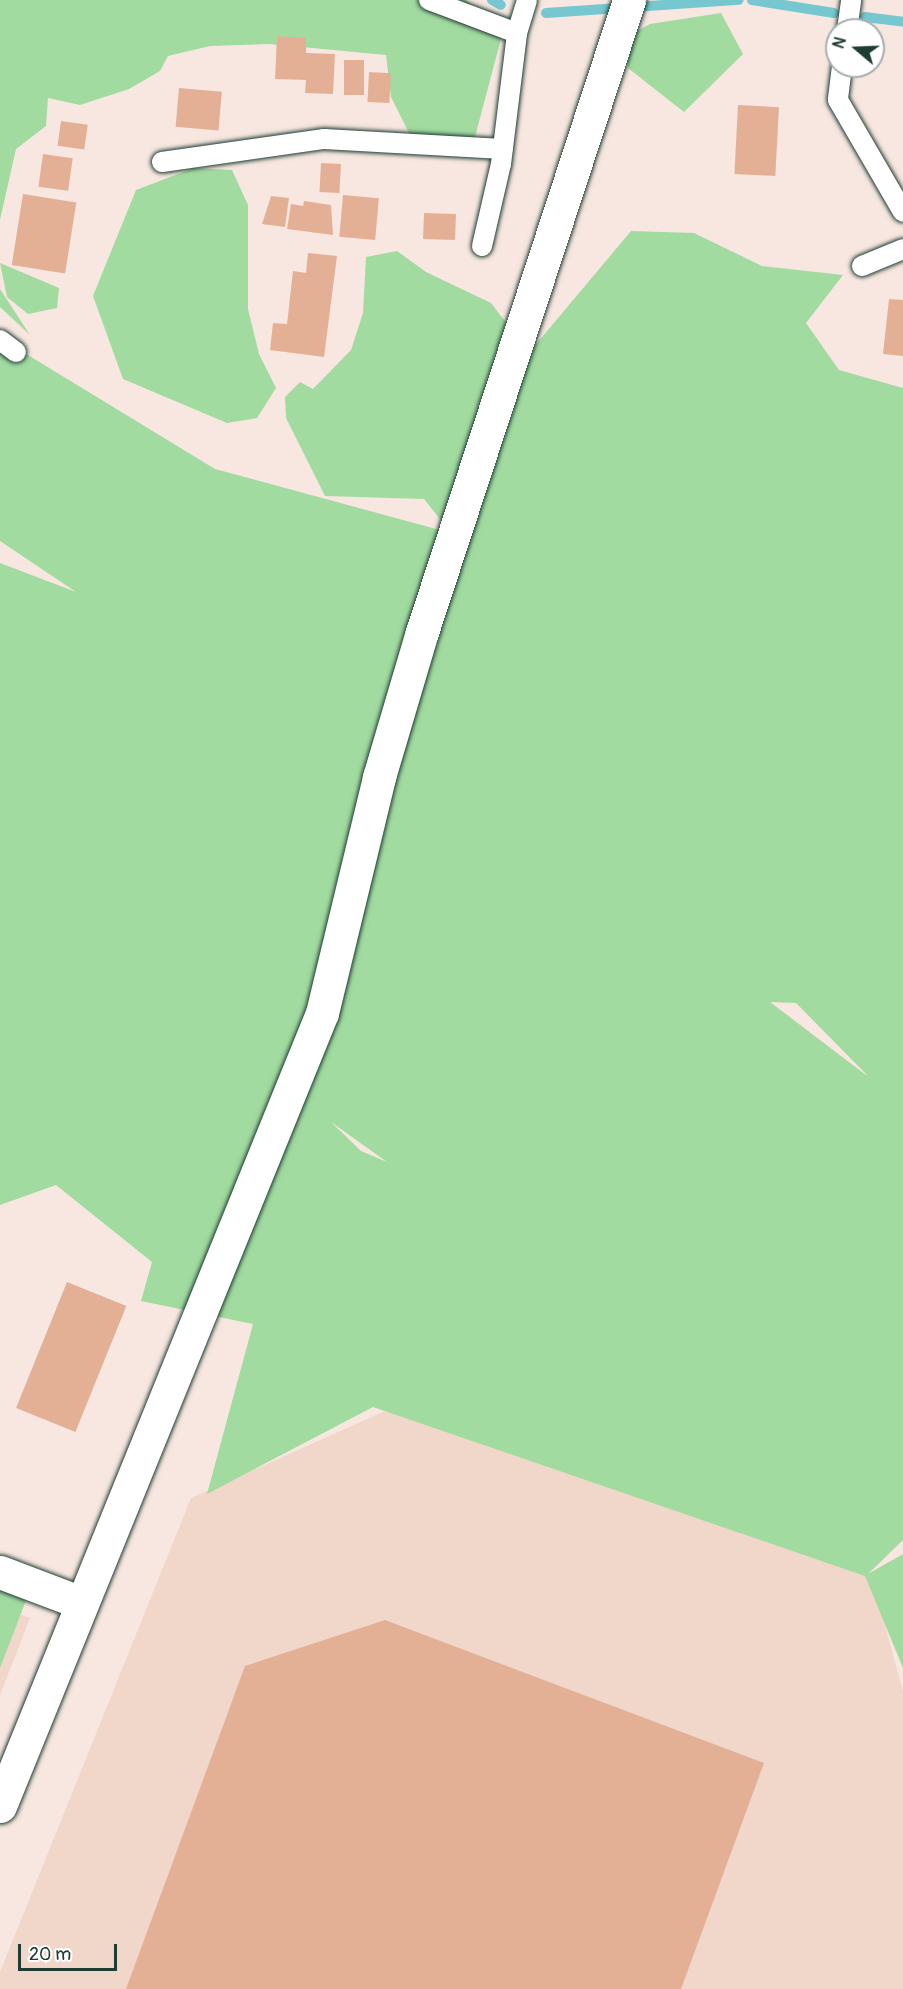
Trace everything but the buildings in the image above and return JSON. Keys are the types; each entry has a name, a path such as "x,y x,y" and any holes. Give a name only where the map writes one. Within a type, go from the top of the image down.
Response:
{"street":[{"path":"0,1806 79,1602 267,1158 322,1013 379,777 422,632 629,0"},
{"path":"0,1572 79,1602"}],"lane":[{"path":"429,0 517,33"},
{"path":"482,246 503,149 517,33 527,0"},
{"path":"849,18 851,0"},
{"path":"841,78 838,100 903,212"},
{"path":"162,162 324,140 503,149"},
{"path":"862,266 903,249"},
{"path":"0,340 16,352"}],"shaded area":[{"path":"385,1411 867,1560 903,1691 903,1989 0,1989 0,1972 191,1498"},
{"path":"0,1606 30,1618 0,1695"}],"green space":[{"path":"0,0 466,0 502,35 475,137 411,137 391,97 386,55 270,44 210,46 168,56 160,71 129,89 80,105 48,98 46,126 16,149 0,220"},
{"path":"721,13 743,54 684,112 628,68 626,37 650,24"},
{"path":"194,168 232,170 248,205 248,309 259,354 276,388 257,418 227,423 123,379 93,296 136,190"},
{"path":"631,231 694,233 762,266 843,275 806,323 839,370 903,388 903,1540 868,1574 903,1554 903,1668 865,1576 373,1407 207,1494 253,1324 141,1301 152,1262 56,1185 0,1205 0,563 76,592 0,541 0,338 215,469 451,533 424,499 325,496 286,418 285,397 300,382 313,389 351,350 363,313 366,257 397,251 426,272 491,303 514,333 481,410","holes":["770,1002 796,1003 867,1075 866,1075","331,1122 387,1162 361,1151"]},
{"path":"0,263 59,288 57,308 28,314 7,297"},
{"path":"0,289 30,335 0,307"},
{"path":"0,1583 28,1595 0,1668"}],"waterway":[{"path":"492,0 501,5"},
{"path":"546,13 739,0"},
{"path":"752,0 834,13"},
{"path":"865,17 903,22"}]}
